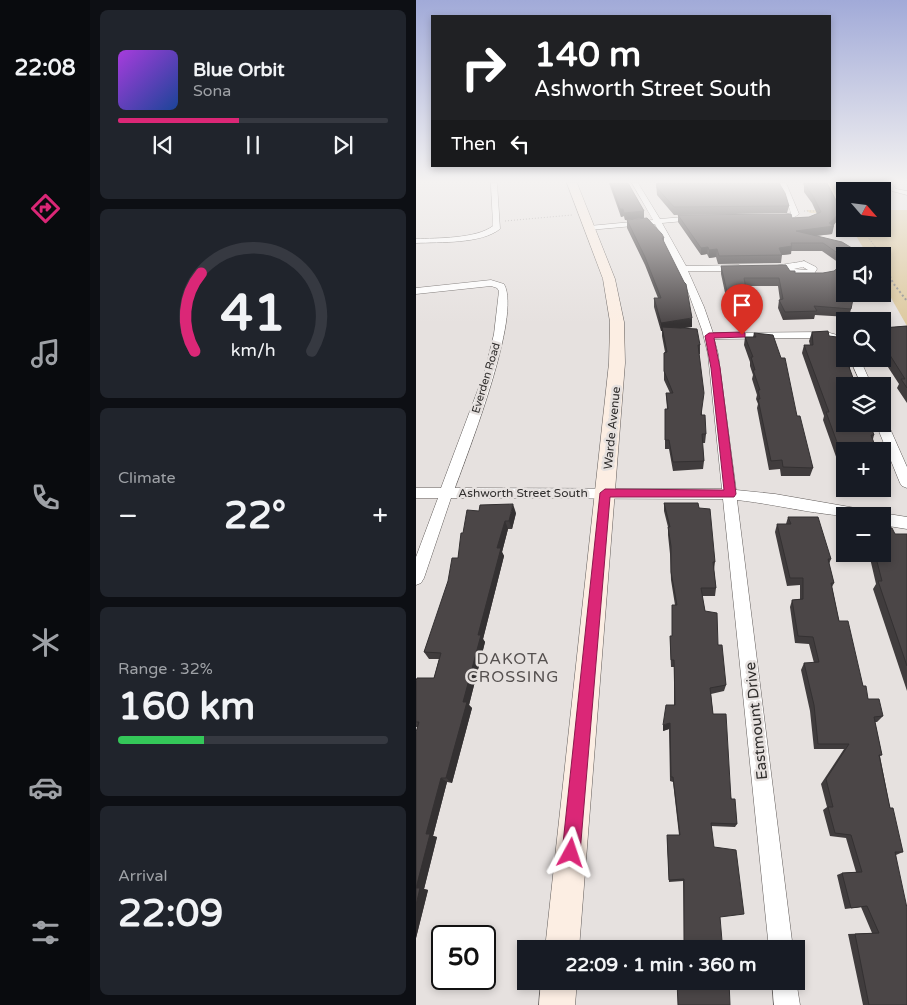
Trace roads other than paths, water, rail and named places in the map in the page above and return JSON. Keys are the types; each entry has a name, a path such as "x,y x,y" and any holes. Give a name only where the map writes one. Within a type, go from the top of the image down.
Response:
{"main road":[{"name":"Warde Avenue","path":"563,940 616,381 617,322 608,278 590,230"},
{"path":"557,1005 558,990"}],"street":[{"path":"416,241 488,234 495,230"},
{"name":"Eastmount Drive","path":"662,230 685,270 699,303 716,368 779,940"},
{"path":"685,270 746,268"},
{"path":"765,268 785,268"},
{"name":"Everden Road","path":"416,291 488,283 498,284 503,288 502,313 496,352 446,493"},
{"path":"709,336 826,335 836,338"},
{"path":"885,432 907,483"},
{"name":"Ashworth Street South","path":"416,493 730,494 775,499 836,510"},
{"path":"416,578 446,493"},
{"path":"891,520 907,523"},
{"path":"785,990 786,1005"}],"district":[{"name":"DAKOTA CROSSING","path":"513,668"}]}
